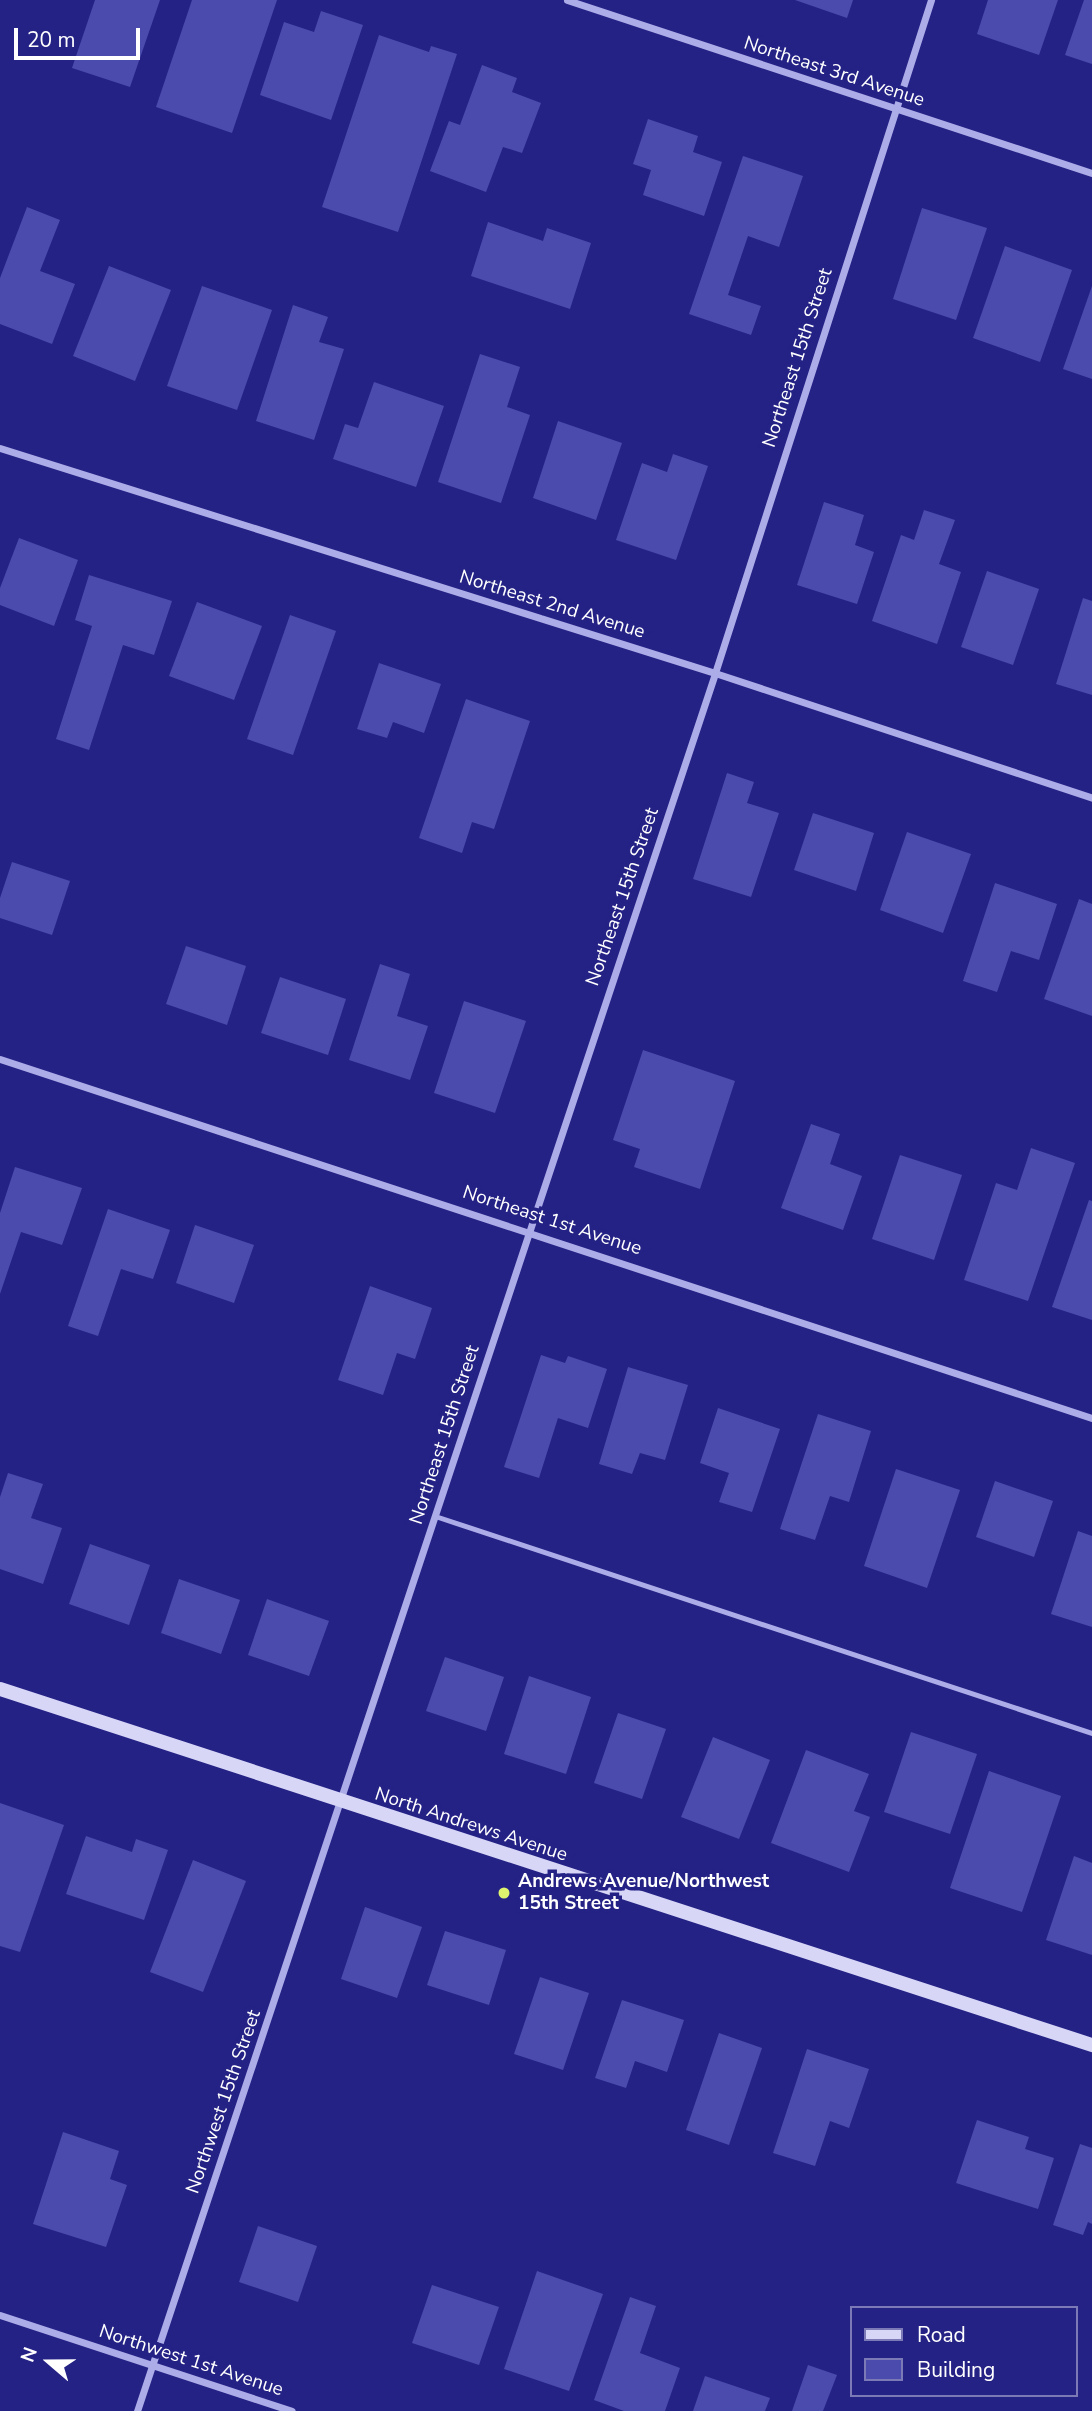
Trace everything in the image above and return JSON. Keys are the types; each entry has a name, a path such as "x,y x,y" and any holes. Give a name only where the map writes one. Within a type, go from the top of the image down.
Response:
{"main road":[{"name":"North Andrews Avenue","path":"0,1689 341,1803 1092,2045"}],"street":[{"name":"Northeast 3rd Avenue","path":"567,0 1092,173"},
{"name":"Northeast 15th Street","path":"341,1803 528,1229 715,673 931,0"},
{"name":"Northeast 2nd Avenue","path":"0,448 715,673 1092,797"},
{"name":"Northeast 1st Avenue","path":"0,1059 528,1229 1092,1418"},
{"name":"Northwest 15th Street","path":"137,2411 341,1803"},
{"name":"Northwest 1st Avenue","path":"0,2315 292,2411"}],"lane":[{"path":"435,1516 1092,1733"}],"building":[{"path":"95,0 160,0 130,87 72,68"},
{"path":"192,0 277,0 232,133 156,107"},
{"path":"795,0 853,0 847,18"},
{"path":"988,0 1058,0 1039,55 977,34"},
{"path":"1084,0 1092,0 1092,64 1065,55"},
{"path":"321,11 363,25 331,120 260,95 284,22 314,32"},
{"path":"379,35 429,52 431,46 457,54 398,232 322,207"},
{"path":"482,65 517,78 512,92 541,103 522,153 503,147 486,192 430,171 449,121 460,125"},
{"path":"648,119 698,136 693,152 722,162 704,216 643,195 651,170 633,164"},
{"path":"743,156 803,176 779,247 748,236 728,295 761,306 751,335 689,314"},
{"path":"27,207 60,220 40,271 75,284 52,344 0,324 0,278"},
{"path":"922,208 987,228 956,320 893,299"},
{"path":"488,222 543,241 547,228 591,243 570,309 471,276"},
{"path":"1005,246 1072,270 1040,362 973,338"},
{"path":"109,266 171,290 135,381 73,356"},
{"path":"202,286 272,310 237,410 167,386"},
{"path":"1092,286 1092,379 1063,369"},
{"path":"293,305 328,317 319,342 344,349 314,440 256,421"},
{"path":"480,354 520,367 507,407 530,415 501,503 438,482"},
{"path":"374,382 444,406 416,487 333,459 345,424 358,428"},
{"path":"558,421 622,443 596,520 533,498"},
{"path":"673,454 708,466 676,560 616,540 642,463 667,472"},
{"path":"824,502 864,515 855,545 874,552 857,604 797,585"},
{"path":"924,510 955,520 939,564 961,572 937,644 872,621 901,535 914,540"},
{"path":"19,538 78,560 54,626 0,605 0,588"},
{"path":"987,571 1039,589 1013,665 961,647"},
{"path":"89,575 172,601 154,655 123,645 89,750 56,739 92,626 75,620"},
{"path":"1083,598 1092,601 1092,695 1056,684"},
{"path":"197,602 262,626 234,700 169,676"},
{"path":"290,615 336,631 293,755 247,739"},
{"path":"379,663 441,684 424,733 393,722 387,738 357,729"},
{"path":"466,699 530,721 494,829 472,822 462,853 419,838"},
{"path":"727,773 754,782 747,803 779,813 751,897 693,879"},
{"path":"813,813 874,833 856,891 794,870"},
{"path":"907,832 971,854 943,933 880,910"},
{"path":"12,862 70,881 52,935 0,918 0,898"},
{"path":"995,883 1057,904 1039,960 1011,951 997,992 963,981"},
{"path":"1079,899 1092,904 1092,1016 1044,999"},
{"path":"186,946 246,966 227,1025 166,1004"},
{"path":"380,964 410,974 397,1016 428,1026 410,1080 349,1060"},
{"path":"280,977 346,999 328,1055 261,1033"},
{"path":"464,1001 526,1021 495,1113 434,1093"},
{"path":"643,1050 735,1081 700,1189 634,1167 640,1149 613,1140"},
{"path":"811,1124 840,1134 830,1164 862,1176 843,1230 781,1208"},
{"path":"1031,1148 1075,1163 1028,1301 964,1280 996,1183 1017,1190"},
{"path":"900,1155 962,1175 934,1260 872,1239"},
{"path":"15,1167 82,1188 62,1245 21,1232 0,1294 0,1213"},
{"path":"1089,1200 1092,1201 1092,1320 1052,1307"},
{"path":"108,1209 170,1230 153,1279 121,1269 98,1336 68,1326"},
{"path":"195,1225 254,1245 234,1303 176,1283"},
{"path":"370,1286 432,1308 415,1359 397,1353 383,1395 338,1380"},
{"path":"541,1355 565,1363 568,1356 607,1369 588,1428 558,1418 539,1478 504,1467"},
{"path":"628,1367 688,1385 665,1460 640,1453 632,1474 599,1464"},
{"path":"718,1408 780,1429 752,1512 719,1502 729,1473 700,1463"},
{"path":"818,1414 871,1431 849,1502 830,1496 815,1540 780,1529"},
{"path":"896,1469 960,1490 927,1588 864,1566"},
{"path":"8,1473 43,1484 31,1518 62,1528 43,1584 0,1569 0,1497"},
{"path":"995,1481 1053,1501 1034,1557 976,1537"},
{"path":"1078,1531 1092,1536 1092,1627 1051,1614"},
{"path":"90,1544 150,1565 129,1625 69,1604"},
{"path":"179,1579 240,1600 221,1654 161,1633"},
{"path":"267,1599 329,1621 309,1676 248,1655"},
{"path":"445,1657 504,1677 486,1731 426,1711"},
{"path":"529,1676 591,1697 566,1774 504,1754"},
{"path":"618,1713 666,1729 642,1799 594,1783"},
{"path":"911,1732 977,1754 950,1834 884,1812"},
{"path":"713,1737 770,1760 739,1839 681,1817"},
{"path":"806,1750 869,1774 854,1811 870,1817 849,1872 771,1843"},
{"path":"989,1771 1061,1796 1022,1912 950,1888"},
{"path":"0,1803 64,1825 20,1952 0,1946"},
{"path":"86,1836 132,1852 136,1839 168,1850 144,1920 66,1894"},
{"path":"1074,1856 1092,1863 1092,1955 1046,1940"},
{"path":"193,1860 246,1881 203,1992 150,1972"},
{"path":"365,1907 422,1927 397,1998 341,1979"},
{"path":"445,1931 506,1950 489,2005 427,1985"},
{"path":"540,1977 589,1993 563,2070 514,2054"},
{"path":"622,2000 684,2020 667,2072 635,2061 626,2088 595,2078"},
{"path":"719,2033 762,2048 729,2145 686,2130"},
{"path":"807,2049 869,2069 849,2128 830,2121 815,2166 773,2153"},
{"path":"977,2120 1029,2137 1025,2149 1054,2158 1038,2209 956,2183"},
{"path":"63,2132 119,2151 110,2179 127,2185 106,2247 33,2224"},
{"path":"1080,2144 1092,2148 1092,2224 1088,2222 1083,2235 1053,2225"},
{"path":"258,2226 317,2246 298,2302 239,2282"},
{"path":"537,2271 603,2294 569,2391 504,2369"},
{"path":"432,2285 499,2307 479,2365 412,2343"},
{"path":"630,2297 656,2306 640,2353 680,2368 665,2411 624,2411 594,2400"},
{"path":"808,2365 837,2375 823,2411 792,2411"},
{"path":"705,2376 770,2398 765,2411 693,2411"}],"place":[{"name":"Andrews Avenue/Northwest 15th Street","path":"504,1893"}]}
